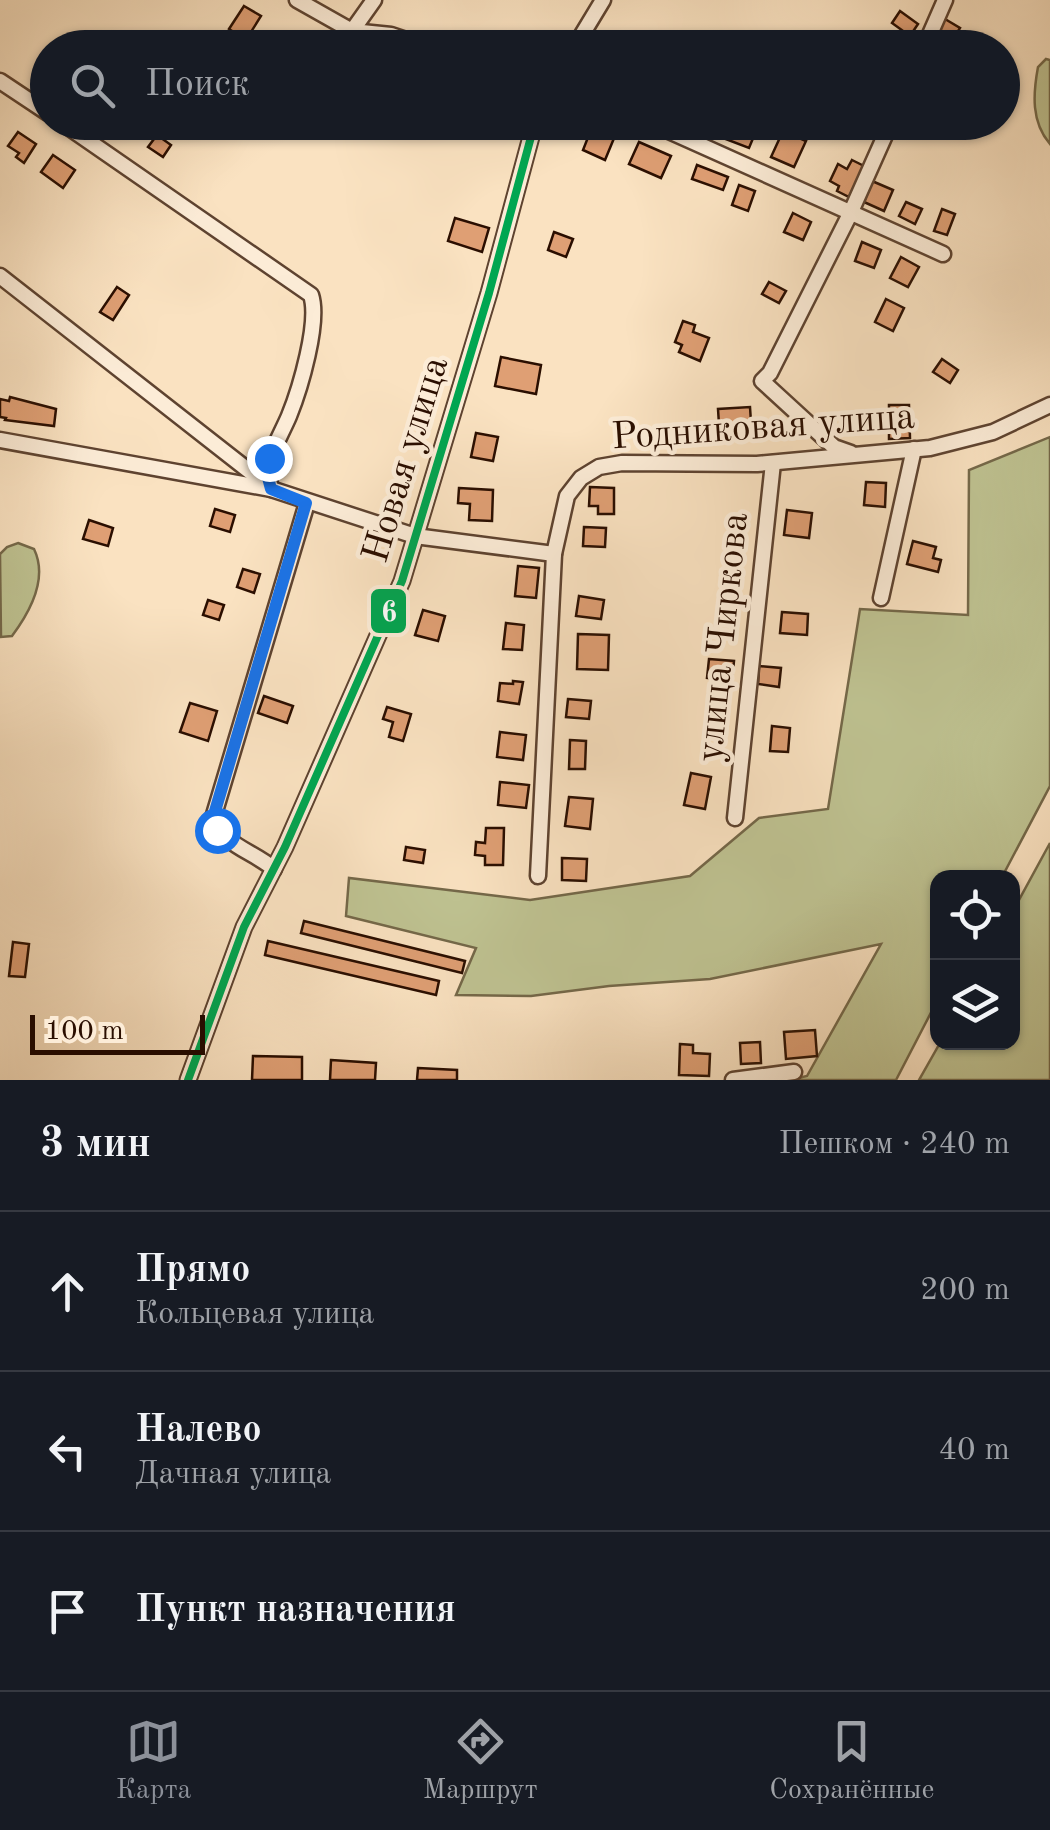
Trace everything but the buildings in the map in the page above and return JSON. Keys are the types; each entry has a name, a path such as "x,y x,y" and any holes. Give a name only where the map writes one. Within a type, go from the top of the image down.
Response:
{"street":[{"path":"297,0 352,30 374,0"},
{"path":"585,30 603,0"},
{"path":"932,30 945,0"},
{"path":"0,80 30,101"},
{"path":"87,140 312,295 316,309 299,385 269,458 267,474 271,489"},
{"name":"Новая улица","path":"188,1080 244,927 274,869 402,581 530,140"},
{"path":"688,140 943,254"},
{"path":"858,455 834,446 762,381 770,373 850,214 883,140"},
{"path":"0,276 271,489"},
{"name":"Родниковая улица","path":"538,876 554,554 568,496 581,478 599,467 622,463 773,463 914,449 994,432 1050,406"},
{"path":"0,440 271,489 415,536 554,554"},
{"path":"880,598 914,449"},
{"name":"улица Чиркова","path":"735,818 773,463"},
{"path":"274,869 228,841 217,830 213,818 306,503"},
{"path":"733,1080 794,1072"}],"green space":[{"path":"1050,60 1050,144 1039,126 1035,107 1038,67"},
{"path":"1050,437 1050,786 1006,870 930,870 930,1014 896,1080 790,1080 807,1076 881,944 710,979 531,996 456,995 476,948 346,916 349,878 530,900 690,876 759,818 828,809 860,609 968,615 969,470"},
{"path":"18,543 34,549 38,583 19,627 12,636 1,637 0,554"},
{"path":"1050,843 1050,1080 919,1080 936,1050 1020,1050 1020,898"}],"transit line":[{"name":"6","path":"188,1080 244,927 285,847 402,581 489,293 530,140"}],"route":[{"path":"217,830 213,818 306,503 271,489 267,474 269,458"}]}
